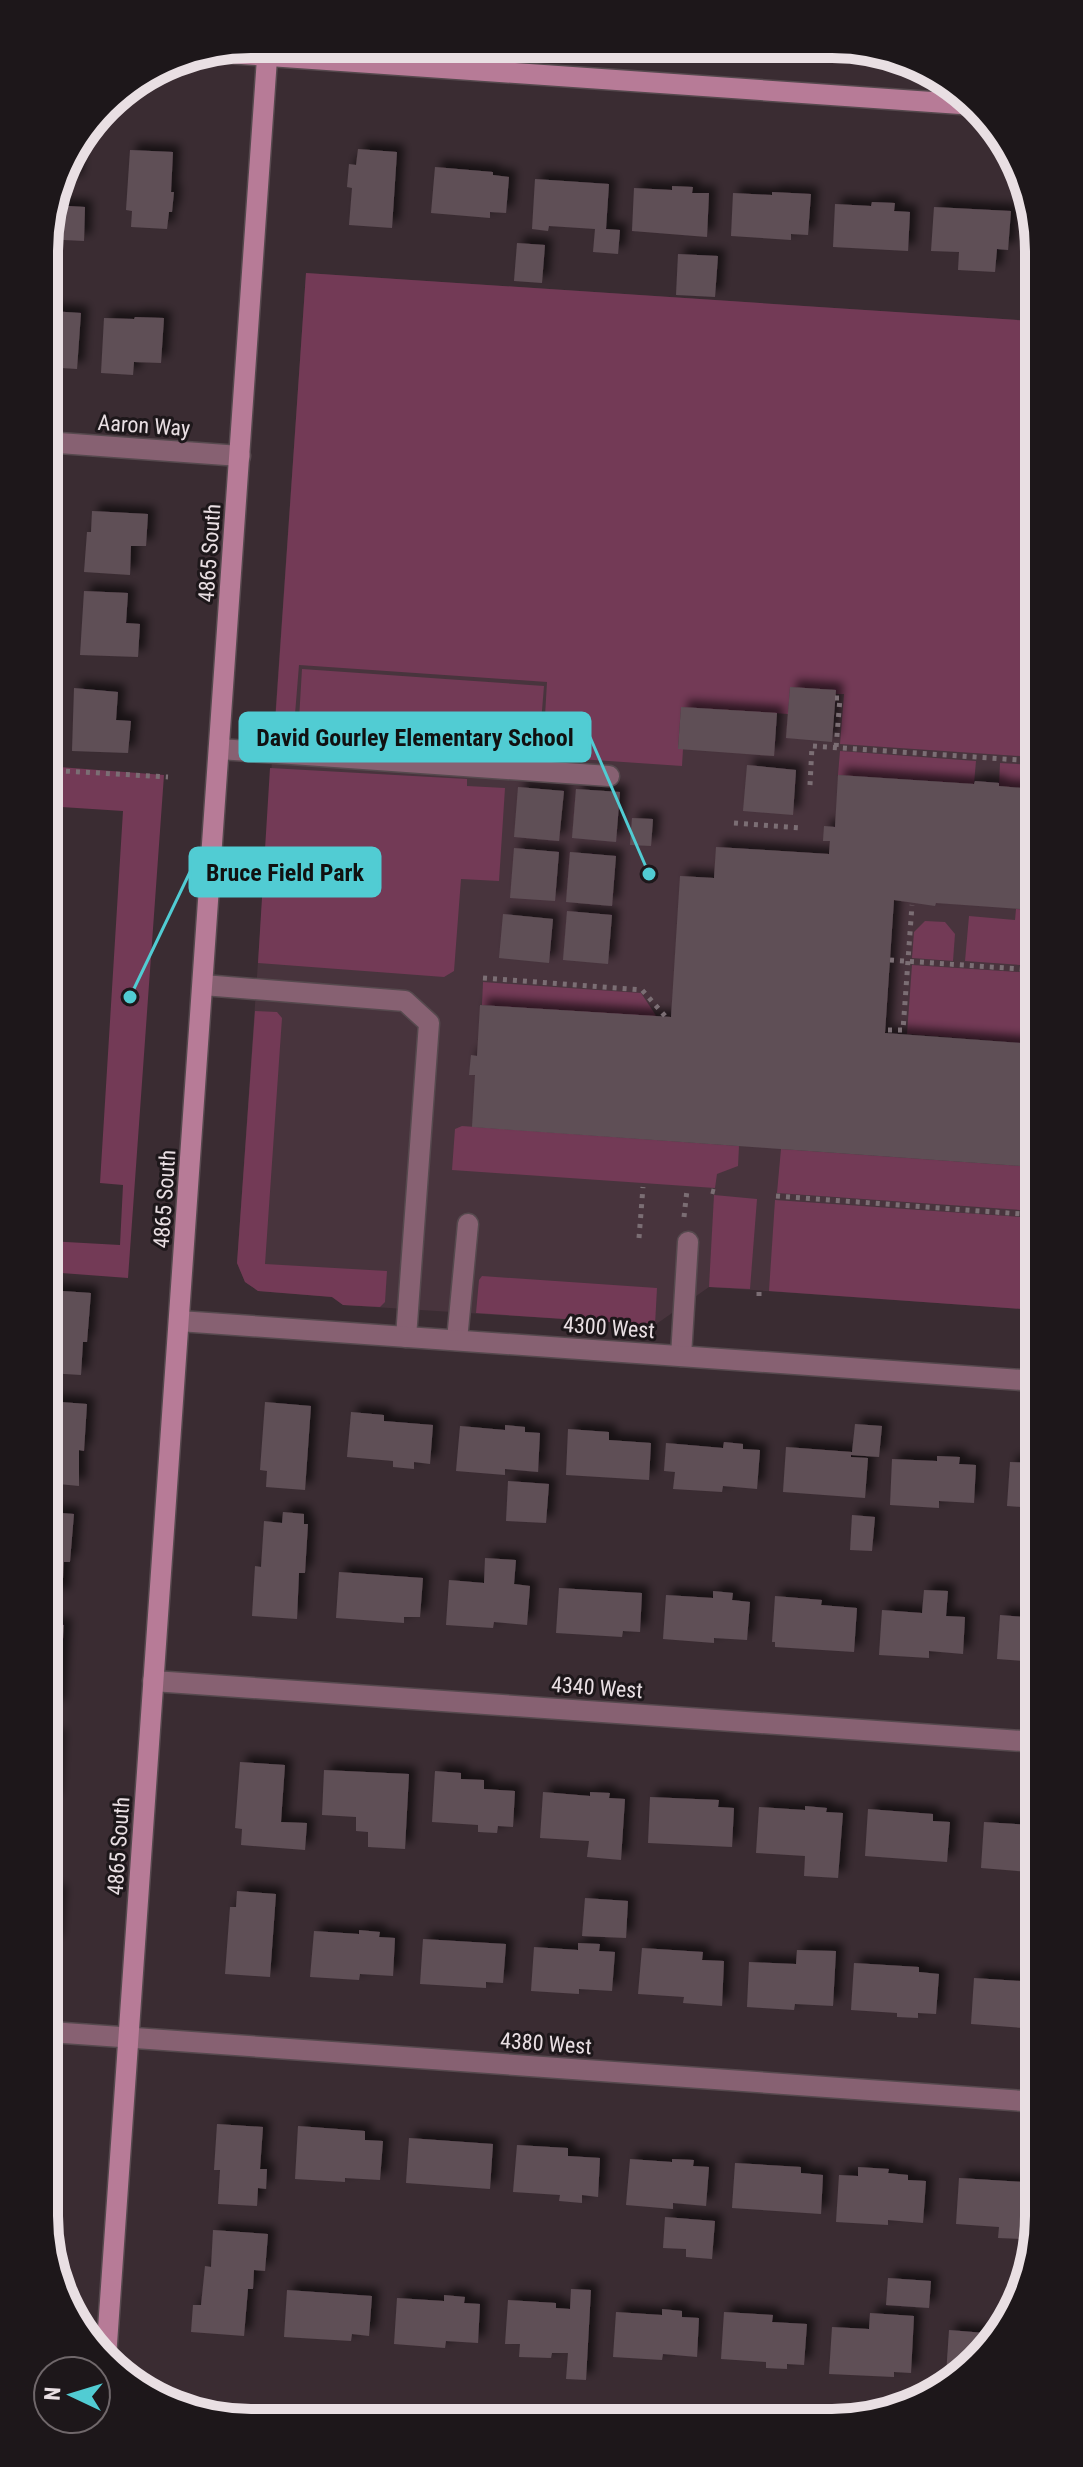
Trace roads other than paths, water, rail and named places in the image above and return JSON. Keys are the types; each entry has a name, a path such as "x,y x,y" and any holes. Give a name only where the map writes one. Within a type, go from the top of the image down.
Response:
{"street":[{"name":"4865 South","path":"107,2344 266,58"},
{"path":"370,58 955,103"},
{"name":"Aaron Way","path":"58,443 240,456"},
{"path":"219,749 609,776"},
{"path":"203,985 405,1001 429,1023 406,1337"},
{"path":"457,1340 468,1224"},
{"path":"681,1356 688,1242"},
{"name":"4300 West","path":"179,1321 1025,1380"},
{"name":"4340 West","path":"153,1681 1025,1741"},
{"name":"4380 West","path":"58,2033 1025,2101"}],"place":[{"name":"David Gourley Elementary School","path":"649,874"},
{"name":"Bruce Field Park","path":"130,997"}]}
